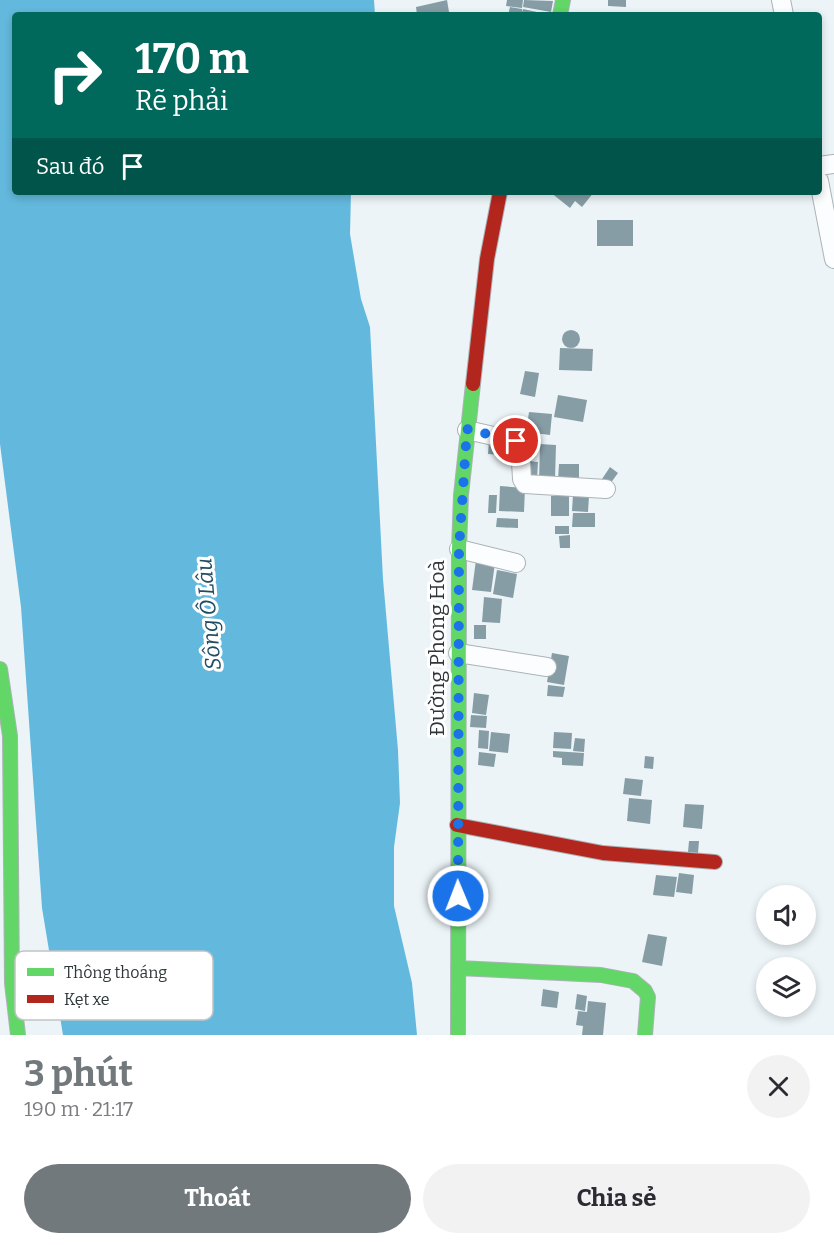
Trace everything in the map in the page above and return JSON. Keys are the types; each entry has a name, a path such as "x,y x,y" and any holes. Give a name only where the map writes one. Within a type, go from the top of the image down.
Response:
{"main road":[{"name":"Đường Phong Hoà","path":"458,1035 459,549 467,429 487,259 499,195"},
{"path":"0,669 10,736 6,832 6,984 18,1035"},
{"path":"457,825 603,853 715,861"},
{"path":"458,968 625,978 641,986 648,997 645,1035"}],"street":[{"path":"822,195 834,259"},
{"path":"467,429 516,441 520,445 522,479 525,484 606,489"},
{"path":"459,549 516,563"},
{"path":"458,653 547,667"}],"water":[{"name":"Sông Ô Lâu","path":"0,0 374,0 375,12 12,12 12,195 351,195 350,234 361,299 370,327 383,579 398,750 400,803 394,847 394,906 412,983 417,1035 63,1035 61,1020 213,1020 213,951 49,951 42,908 21,607 0,444"}],"building":[{"path":"447,0 449,12 417,12 416,7"},
{"path":"507,0 523,0 522,8 506,6"},
{"path":"524,0 553,1 551,12 523,7"},
{"path":"608,0 626,0 626,7 608,6"},
{"path":"510,7 522,9 522,12 509,12"},
{"path":"554,195 592,195 582,207 575,201 570,208"},
{"path":"597,220 633,220 633,246 597,246"},
{"path":"571,330 577,333 580,339 577,345 571,348 565,345 562,339 565,333"},
{"path":"560,348 593,349 592,371 559,370"},
{"path":"525,371 539,373 535,397 520,394"},
{"path":"558,395 587,400 583,422 554,417"},
{"path":"529,412 552,414 550,435 526,432"},
{"path":"489,440 504,441 503,455 488,454"},
{"path":"540,444 556,445 555,480 539,480"},
{"path":"529,461 538,462 537,480 527,479"},
{"path":"559,464 579,464 579,480 558,480"},
{"path":"610,467 618,473 610,484 602,479"},
{"path":"500,486 525,488 524,512 499,511"},
{"path":"489,495 497,495 496,513 488,513"},
{"path":"573,495 589,496 588,512 572,511"},
{"path":"551,496 569,496 569,516 551,516"},
{"path":"573,513 595,513 595,527 572,527"},
{"path":"497,518 518,519 518,528 496,527"},
{"path":"555,526 569,526 569,534 555,534"},
{"path":"570,535 570,548 560,548 559,536"},
{"path":"476,560 495,563 491,592 472,590"},
{"path":"497,570 517,574 513,598 493,594"},
{"path":"484,597 502,599 500,623 482,622"},
{"path":"474,625 486,625 486,639 474,639"},
{"path":"552,653 569,656 564,685 547,682"},
{"path":"548,685 565,687 563,697 547,696"},
{"path":"474,693 489,695 486,715 472,713"},
{"path":"471,715 487,716 486,728 470,727"},
{"path":"479,730 489,731 488,749 478,748"},
{"path":"491,732 510,734 508,753 489,751"},
{"path":"554,732 572,733 571,749 553,748"},
{"path":"575,738 585,739 584,752 573,751"},
{"path":"553,751 584,753 583,766 562,765 562,758 553,757"},
{"path":"479,752 496,754 494,767 478,765"},
{"path":"645,756 654,757 653,769 644,768"},
{"path":"625,778 643,780 641,796 623,794"},
{"path":"629,798 652,800 650,824 627,821"},
{"path":"685,804 704,805 702,829 683,827"},
{"path":"689,841 699,841 698,853 688,852"},
{"path":"679,873 694,875 692,894 676,892"},
{"path":"656,875 677,877 674,897 653,895"},
{"path":"648,934 667,937 662,966 642,962"},
{"path":"543,989 559,992 557,1008 541,1006"},
{"path":"577,994 587,996 585,1011 575,1009"},
{"path":"588,1001 606,1003 603,1035 582,1035 583,1026 576,1025 578,1011 587,1012"}],"traffic: fast":[{"path":"561,12 563,0"},
{"path":"458,1035 459,549 461,495 473,384"},
{"path":"0,669 10,736 12,983 15,1009"},
{"path":"458,968 601,975 633,981 645,991 648,997 645,1035"},
{"path":"16,1020 18,1035"}],"traffic: jam":[{"path":"473,384 487,259 499,195"},
{"path":"457,825 603,853 715,862"}],"route":[{"path":"458,896 459,549 467,429 516,441"}]}
